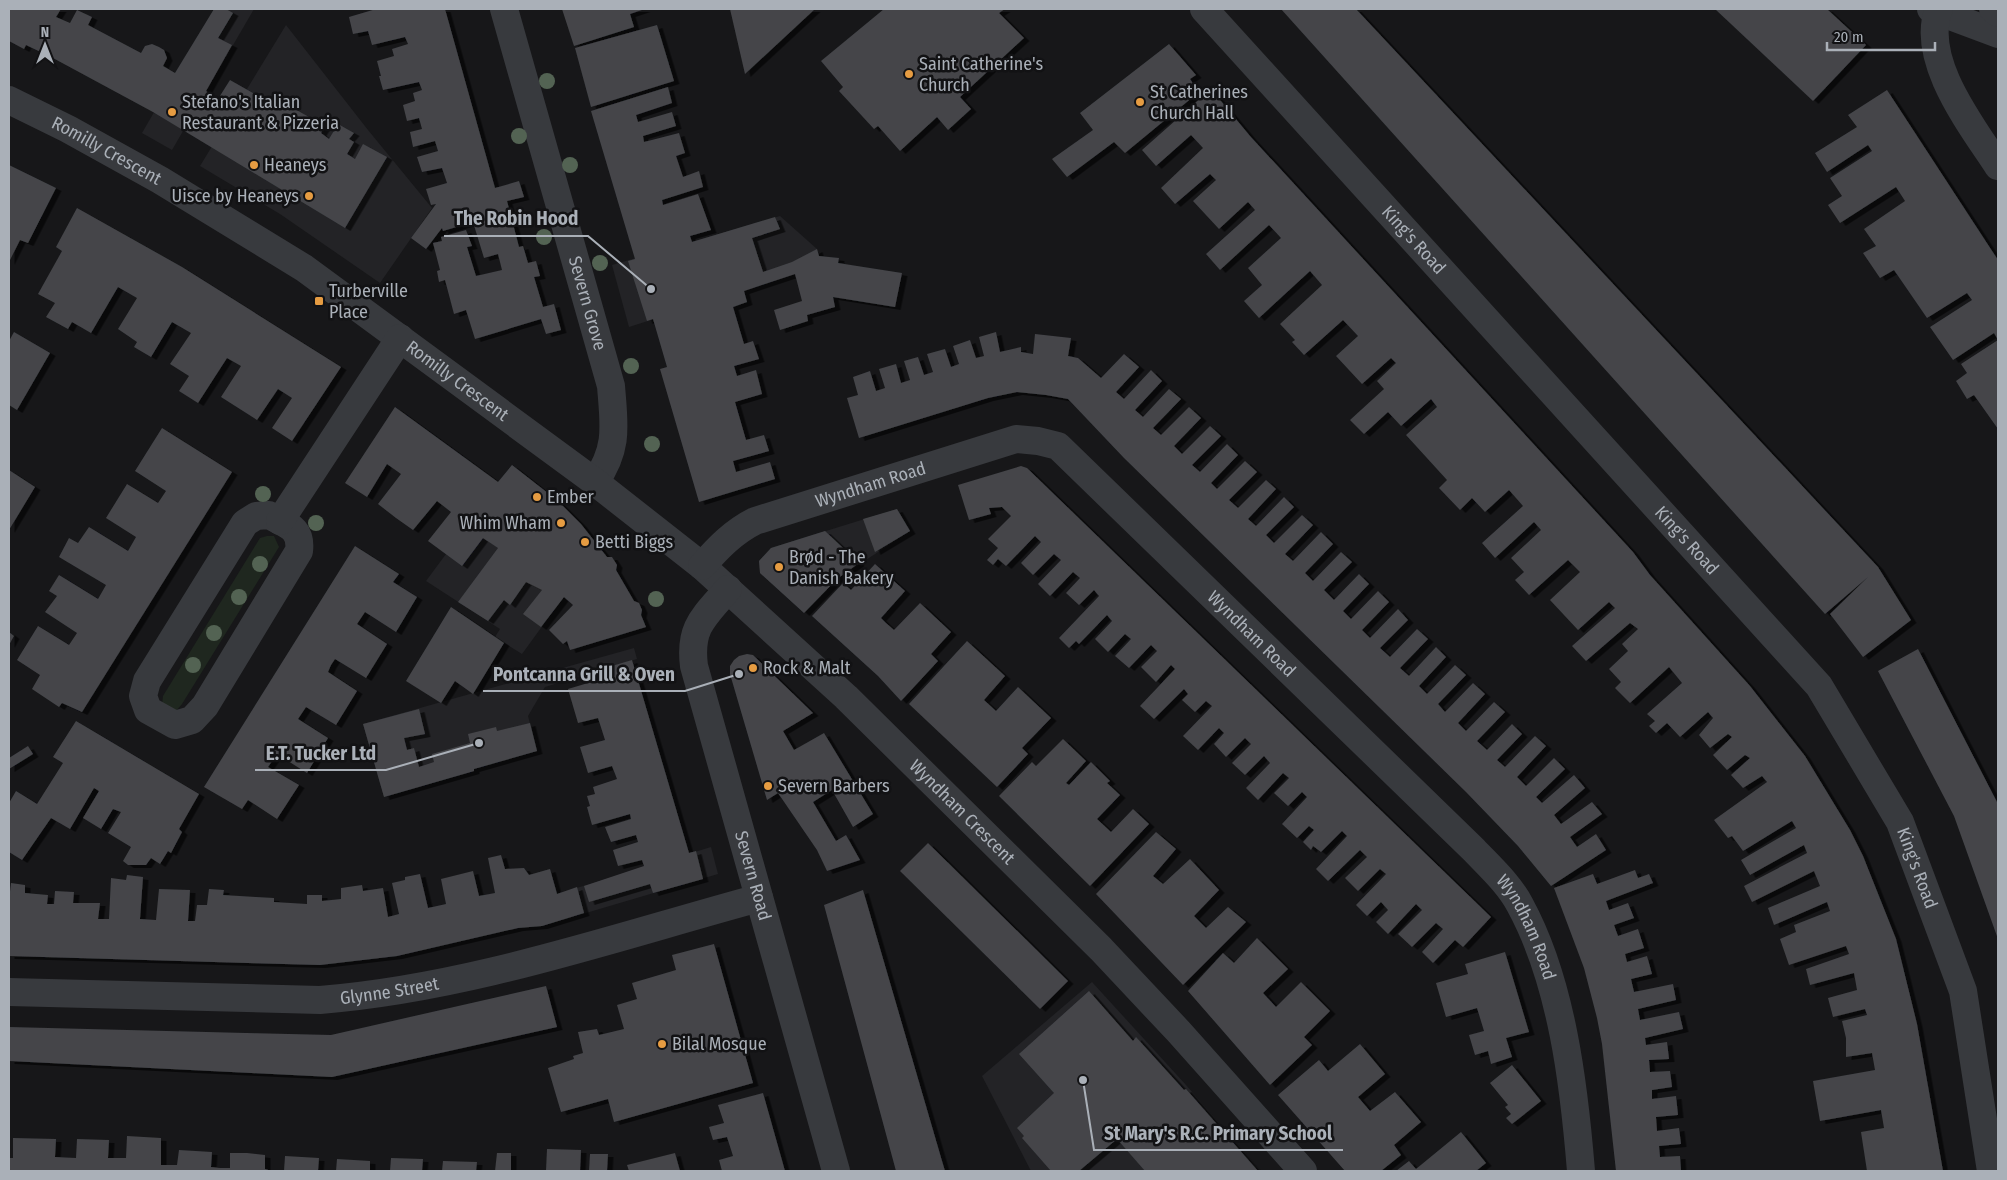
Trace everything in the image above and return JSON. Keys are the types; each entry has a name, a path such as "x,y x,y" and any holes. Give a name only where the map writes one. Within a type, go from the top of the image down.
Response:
{"street":[{"name":"Severn Grove","path":"504,9 610,386 613,416 611,452 606,466 595,482"},
{"name":"King's Road","path":"1204,9 1820,686 1900,822 1963,991 1991,1171"},
{"path":"1993,9 1998,13"},
{"path":"1998,34 1936,10 1934,32 1941,67 1953,94 1998,166"},
{"name":"Romilly Crescent","path":"9,100 103,148 251,234 304,268 595,482"},
{"path":"280,521 400,338"},
{"name":"Wyndham Road","path":"702,566 728,537 740,528 755,521 1016,439 1038,441 1058,446 1474,850 1498,875 1520,904 1533,932 1543,961 1568,1052 1581,1171"},
{"name":"Wyndham Crescent","path":"595,482 702,566 846,696 1101,949 1179,1032 1303,1171"},
{"path":"269,515 280,521 296,530 300,541 299,551 204,706 192,720 175,725 148,710 143,696 147,681 245,523 256,516 269,515"},
{"name":"Severn Road","path":"728,589 695,631 692,649 694,666 836,1171"},
{"name":"Glynne Street","path":"9,992 320,1000 366,996 421,987 556,955 759,898"}],"shaded area":[{"path":"214,9 254,9 172,150 142,133"},
{"path":"286,25 432,208 380,283 280,214 200,166"},
{"path":"780,216 817,249 821,266 629,327 612,265"},
{"path":"512,465 558,501 600,547 522,654 495,637 500,629 426,581"},
{"path":"897,509 910,531 837,579 804,613 760,573 759,561 771,548"},
{"path":"274,536 279,547 182,704 176,711 162,705 163,696 260,538"},
{"path":"634,648 637,659 545,687 528,716 537,751 474,768 474,771 384,797 363,724"},
{"path":"711,847 718,874 542,926 529,875 550,869 557,894"},
{"path":"1092,982 1261,1171 1031,1171 982,1076"}],"building":[{"path":"9,9 61,9 56,17 70,23 77,10 92,17 88,25 141,53 145,46 152,44 164,50 167,58 163,66 175,73 214,9 226,9 233,13 218,38 232,45 206,91 218,99 230,80 262,98 260,102 271,108 277,99 325,126 321,133 329,139 338,124 354,133 349,139 354,142 347,154 355,159 363,144 387,157 345,228 153,112 53,58 26,45 24,49 9,41"},
{"path":"376,9 445,9 495,188 519,181 524,197 507,201 519,247 523,246 528,263 536,261 540,276 534,277 543,307 554,304 561,330 546,334 541,319 475,339 466,310 454,314 445,280 439,282 437,271 440,270 433,243 442,241 441,237 466,230 472,246 467,247 476,276 502,270 498,254 484,258 473,222 443,231 442,228 426,249 411,238 436,204 431,205 426,189 447,183 442,168 422,172 417,157 438,151 435,141 413,147 410,132 422,129 419,118 407,121 403,105 415,101 413,93 422,90 419,82 383,90 377,61 394,56 392,49 408,44 405,37 372,45 368,31 353,34 349,17"},
{"path":"562,9 645,9 630,14 634,27 574,46"},
{"path":"730,9 815,9 745,74"},
{"name":"Saint Catherine's Church","path":"884,9 1005,9 999,13 1024,38 960,97 971,109 948,130 937,117 900,151 878,126 874,129 839,91 843,87 821,61"},
{"path":"1281,9 1356,9 1878,567 1911,620 1863,657 1830,614 1868,577 1825,614"},
{"path":"1715,9 1827,9 1866,45 1813,101"},
{"path":"657,25 674,81 591,107 575,48"},
{"name":"St Catherines Church Hall","path":"1169,44 1196,75 1190,79 1199,92 1125,153 1114,142 1067,177 1052,159 1093,130 1080,113"},
{"path":"668,87 672,103 636,115 638,122 672,112 676,126 643,136 644,142 679,133 685,153 676,156 683,177 699,171 703,187 662,200 663,205 698,194 711,230 690,236 692,242 775,217 780,229 752,238 763,272 792,262 817,249 819,256 839,258 838,263 902,273 895,307 833,297 835,307 807,315 808,321 780,330 774,310 802,301 795,274 744,291 747,302 733,307 744,344 753,341 759,359 734,366 737,376 756,370 762,394 735,402 746,440 764,435 769,451 733,461 736,472 770,462 775,479 699,502 660,369 667,367 653,319 647,321 628,261 635,259 591,111"},
{"path":"1211,89 1250,136 1633,552 1650,575 1750,686 1805,756 1850,830 1863,856 1896,939 1917,1024 1943,1171 1867,1171 1861,1132 1884,1128 1881,1110 1820,1121 1813,1081 1875,1070 1872,1053 1846,1057 1846,1038 1842,1021 1867,1015 1865,1009 1833,1017 1828,998 1857,990 1854,973 1810,985 1806,969 1849,954 1846,946 1789,965 1780,939 1796,932 1794,925 1830,911 1827,902 1774,925 1768,908 1820,886 1814,871 1752,902 1744,886 1807,853 1804,845 1750,875 1741,860 1796,828 1792,821 1743,851 1732,836 1728,838 1714,820 1767,782 1762,776 1743,788 1731,775 1750,758 1745,755 1727,770 1713,755 1732,737 1728,734 1710,748 1699,735 1713,718 1708,712 1680,737 1667,723 1656,733 1649,726 1655,721 1647,714 1682,683 1669,667 1630,703 1615,688 1621,682 1609,669 1628,651 1622,644 1638,629 1630,623 1586,661 1572,646 1615,608 1609,602 1578,630 1550,600 1580,572 1568,560 1529,595 1515,580 1524,572 1511,558 1541,530 1534,522 1495,558 1482,543 1523,506 1509,490 1485,512 1472,498 1460,510 1439,488 1447,480 1406,435 1437,407 1431,399 1401,426 1388,412 1364,434 1350,420 1384,389 1377,381 1396,363 1391,358 1362,384 1336,356 1358,336 1343,320 1304,355 1292,342 1295,340 1280,324 1322,285 1310,271 1259,318 1244,301 1262,285 1248,268 1281,238 1269,225 1220,270 1206,254 1255,210 1248,202 1219,229 1193,201 1216,180 1210,174 1175,204 1161,188 1203,148 1191,135 1156,166 1142,150"},
{"path":"1887,90 1998,260 1998,340 1994,333 1953,360 1930,327 1972,300 1967,293 1927,318 1894,270 1880,278 1863,253 1876,246 1864,229 1905,201 1896,187 1840,223 1828,205 1842,196 1830,178 1872,151 1868,145 1827,172 1815,153 1857,127 1848,115"},
{"path":"9,165 56,188 28,243 20,240 9,262"},
{"path":"77,208 182,267 341,367 292,441 272,428 292,398 278,389 257,420 221,397 241,366 227,358 198,403 179,391 189,376 170,364 191,333 172,322 151,357 134,347 137,342 118,329 137,298 118,287 91,333 72,322 68,329 46,317 55,303 38,294 62,251 56,247"},
{"path":"14,332 50,353 17,410 9,405 9,341"},
{"path":"996,332 1000,352 1021,347 1021,352 1033,354 1035,334 1071,338 1068,356 1078,358 1101,378 1124,354 1139,367 1116,392 1124,399 1151,370 1162,381 1135,410 1143,417 1169,389 1181,399 1153,428 1161,435 1189,407 1201,418 1174,446 1182,454 1210,426 1221,436 1192,465 1200,472 1227,444 1238,455 1211,483 1217,489 1245,461 1257,472 1229,500 1238,508 1266,480 1276,489 1248,519 1256,526 1284,497 1294,507 1266,535 1274,543 1302,515 1313,525 1285,554 1293,561 1321,532 1333,544 1305,573 1313,581 1341,552 1352,562 1324,590 1334,600 1359,574 1369,584 1343,611 1351,619 1378,591 1389,602 1362,630 1370,638 1398,609 1408,620 1380,648 1390,657 1417,629 1428,639 1400,668 1409,676 1436,647 1446,657 1419,686 1427,694 1455,665 1466,675 1438,704 1445,712 1473,683 1485,694 1458,723 1466,731 1494,702 1505,712 1477,741 1487,750 1512,724 1522,734 1497,760 1505,767 1535,736 1546,746 1517,777 1526,786 1554,758 1565,769 1536,797 1542,803 1574,775 1585,788 1554,815 1561,824 1592,802 1602,814 1570,837 1577,847 1596,834 1606,850 1551,886 1518,846 1466,792 1124,458 1068,399 1017,392 988,398 859,438 847,398 858,395 853,377 870,371 876,391 885,388 879,369 896,364 901,383 910,380 904,361 918,357 924,375 933,372 927,354 945,349 951,367 959,364 953,346 970,340 976,358 984,356 979,337"},
{"path":"1998,340 1998,429 1974,395 1967,399 1956,381 1967,373 1961,364"},
{"path":"395,407 498,482 512,465 558,501 581,524 607,557 612,557 617,565 616,570 634,601 639,603 646,627 570,650 567,641 563,644 549,630 573,605 564,597 541,627 523,614 542,590 526,582 510,605 504,600 488,621 458,602 498,548 483,538 462,566 428,541 451,512 437,501 413,530 396,518 378,504 401,474 387,464 367,497 345,483"},
{"path":"162,428 232,472 82,712 62,703 59,707 32,689 40,675 17,660 38,626 69,645 77,633 45,612 57,596 49,591 59,575 98,599 106,585 59,557 69,538 78,543 89,527 128,551 136,537 106,518 127,484 158,503 166,491 135,471"},
{"path":"1021,466 1027,468 1491,917 1463,947 1455,940 1433,963 1422,952 1443,929 1436,923 1412,947 1398,934 1422,910 1416,904 1388,934 1376,922 1388,910 1381,902 1367,916 1356,905 1386,874 1380,869 1358,891 1345,878 1367,857 1360,850 1328,881 1316,869 1347,836 1342,831 1321,852 1313,846 1311,850 1303,842 1314,830 1309,826 1297,838 1282,824 1307,797 1302,792 1288,806 1274,793 1289,778 1283,773 1258,800 1246,788 1270,763 1264,756 1245,775 1232,763 1251,744 1245,738 1226,757 1214,744 1224,733 1219,728 1198,750 1183,736 1212,706 1206,701 1195,712 1182,700 1188,694 1184,689 1154,719 1140,706 1175,669 1171,665 1156,682 1141,667 1157,651 1151,645 1129,668 1115,656 1131,639 1125,634 1108,652 1095,639 1112,621 1107,615 1079,644 1076,641 1069,648 1059,638 1099,596 1094,590 1079,605 1066,593 1080,578 1073,572 1050,596 1038,584 1061,560 1054,554 1033,575 1021,563 1041,542 1035,536 1006,566 998,559 993,565 987,560 998,548 988,539 1011,516 1002,507 989,508 991,514 969,520 958,485"},
{"path":"9,470 35,487 9,530"},
{"path":"897,509 910,531 875,552 863,519"},
{"path":"825,531 859,563 837,579 804,613 760,573 759,561 771,548"},
{"path":"355,546 399,574 393,582 417,597 396,632 365,612 357,624 387,644 366,678 335,659 331,665 328,672 357,691 336,725 306,707 298,719 328,738 307,773 277,754 268,767 299,785 277,819 248,800 242,809 204,787"},
{"path":"875,564 905,591 881,618 886,623 894,630 920,603 951,632 931,654 938,661 901,701 878,676 812,616 843,583 851,590"},
{"path":"451,607 504,643 473,694 455,681 441,703 406,681"},
{"path":"9,632 14,636 9,645"},
{"path":"967,641 1005,676 984,700 996,711 1018,687 1051,718 1022,748 1028,754 997,787 909,704"},
{"path":"1918,649 1998,804 1998,939 1954,816 1878,671"},
{"path":"753,655 813,713 783,731 794,750 824,733 873,814 853,827 832,790 813,802 836,841 846,835 860,860 827,871 817,850 778,793 767,800 730,674 730,666 734,660 739,656"},
{"path":"632,660 689,853 696,851 703,879 653,893 650,884 589,902 584,886 644,866 642,860 618,866 613,850 638,842 636,835 611,842 605,827 631,819 630,814 592,825 587,807 590,806 587,796 595,794 593,787 617,779 612,766 588,773 580,747 605,740 598,718 578,723 568,689 588,683 585,674"},
{"path":"419,709 425,734 404,738 407,750 414,748 419,767 434,762 432,754 470,743 468,734 496,727 497,731 530,723 537,751 384,797 363,724"},
{"path":"76,721 199,794 179,829 182,832 171,853 168,851 160,864 151,858 146,865 128,865 123,861 131,847 108,833 121,812 113,809 101,829 83,818 99,791 94,788 70,829 51,818 22,860 9,852 9,803 16,791 37,804 63,763 53,757"},
{"path":"1063,739 1086,761 1066,783 1069,785 1091,762 1110,781 1107,783 1120,795 1097,819 1111,832 1133,809 1149,824 1090,886 999,796 1032,762 1036,766"},
{"path":"28,746 33,754 9,769 9,758"},
{"path":"1156,832 1176,849 1153,876 1163,884 1190,859 1219,890 1194,916 1206,928 1228,907 1246,922 1183,985 1096,894"},
{"path":"928,843 1068,981 1040,1009 900,871"},
{"path":"501,855 505,869 524,868 529,875 550,869 557,894 577,887 584,913 542,926 518,928 397,956 320,965 9,956 9,900 11,883 25,885 25,893 48,895 47,904 54,904 55,891 74,892 73,903 100,903 98,919 109,919 111,878 126,880 127,875 143,877 140,919 156,920 159,889 190,890 188,921 195,921 197,905 207,905 209,889 224,890 223,895 274,898 274,902 307,904 307,895 322,895 322,901 341,899 341,888 362,885 363,891 383,888 388,917 399,914 392,883 405,880 405,877 420,874 428,908 446,904 441,879 473,871 479,896 495,893 488,858"},
{"path":"1635,870 1638,878 1649,874 1653,883 1606,901 1609,910 1628,903 1634,918 1614,925 1618,936 1638,929 1644,948 1625,954 1627,962 1647,956 1652,974 1631,979 1634,992 1673,984 1676,1000 1638,1009 1640,1020 1679,1012 1683,1029 1645,1038 1646,1045 1667,1042 1669,1059 1649,1060 1650,1072 1670,1071 1672,1087 1652,1090 1652,1099 1676,1096 1678,1115 1656,1117 1657,1131 1679,1128 1681,1144 1659,1146 1660,1157 1680,1156 1681,1171 1616,1171 1602,1044 1597,1018 1584,968 1554,888 1593,874 1597,884"},
{"path":"863,890 945,1171 896,1171 824,905"},
{"path":"1257,938 1288,969 1263,993 1276,1007 1301,982 1330,1011 1304,1037 1312,1045 1270,1085 1188,991 1223,953 1234,963"},
{"name":"Bilal Mosque","path":"714,944 753,1083 614,1122 608,1099 561,1112 548,1068 574,1059 573,1056 583,1053 578,1032 597,1029 599,1035 624,1029 617,1005 637,999 632,983 676,970 672,955"},
{"path":"1505,952 1529,1032 1506,1038 1512,1057 1491,1064 1488,1051 1475,1055 1469,1035 1484,1031 1477,1008 1446,1017 1436,983 1468,974 1465,964"},
{"path":"546,986 557,1027 332,1077 9,1061 9,1027 331,1035"},
{"path":"1089,991 1133,1041 1136,1037 1184,1090 1186,1089 1258,1171 1145,1171 1117,1139 1079,1171 1051,1171 1022,1138 1024,1136 1017,1128 1054,1093 1019,1054"},
{"path":"1360,1044 1385,1074 1358,1097 1370,1111 1395,1092 1421,1122 1394,1145 1401,1155 1381,1171 1345,1171 1278,1095 1319,1060 1328,1071"},
{"path":"1512,1065 1541,1101 1512,1124 1506,1118 1511,1114 1505,1107 1508,1105 1490,1083"},
{"path":"763,1093 785,1171 722,1171 719,1160 733,1156 727,1137 713,1140 709,1127 724,1123 718,1105"},
{"path":"1461,1132 1486,1163 1476,1171 1396,1171 1409,1161 1416,1169"},
{"path":"127,1136 161,1138 161,1165 177,1165 179,1150 212,1152 211,1167 230,1168 230,1153 247,1153 265,1155 265,1169 272,1171 9,1171 9,1158 13,1158 13,1138 56,1139 55,1157 76,1158 77,1139 109,1140 108,1158 126,1158"},
{"path":"547,1149 581,1150 580,1171 546,1171"},
{"path":"497,1153 511,1153 511,1171 495,1171"},
{"path":"675,1153 680,1171 629,1171 627,1165"},
{"path":"590,1154 608,1154 607,1171 589,1171"},
{"path":"285,1156 319,1158 318,1171 284,1171"},
{"path":"391,1158 423,1159 422,1171 390,1171"},
{"path":"337,1159 370,1161 370,1171 336,1171"},
{"path":"443,1161 477,1162 476,1171 442,1171"}],"place":[{"name":"Saint Catherine's Church","path":"909,74"},
{"name":"St Catherines Church Hall","path":"1140,102"},
{"name":"Stefano's Italian Restaurant & Pizzeria","path":"172,112"},
{"name":"Heaneys","path":"254,165"},
{"name":"Uisce by Heaneys","path":"309,196"},
{"name":"The Robin Hood","path":"651,289"},
{"name":"Turberville Place","path":"319,301"},
{"name":"Ember","path":"537,497"},
{"name":"Whim Wham","path":"561,523"},
{"name":"Betti Biggs","path":"585,542"},
{"name":"Brød - The Danish Bakery","path":"779,567"},
{"name":"Rock & Malt","path":"753,668"},
{"name":"Pontcanna Grill & Oven","path":"739,674"},
{"name":"E.T. Tucker Ltd","path":"479,743"},
{"name":"Severn Barbers","path":"768,786"},
{"name":"Bilal Mosque","path":"662,1044"},
{"name":"St Mary's R.C. Primary School","path":"1083,1080"}]}
